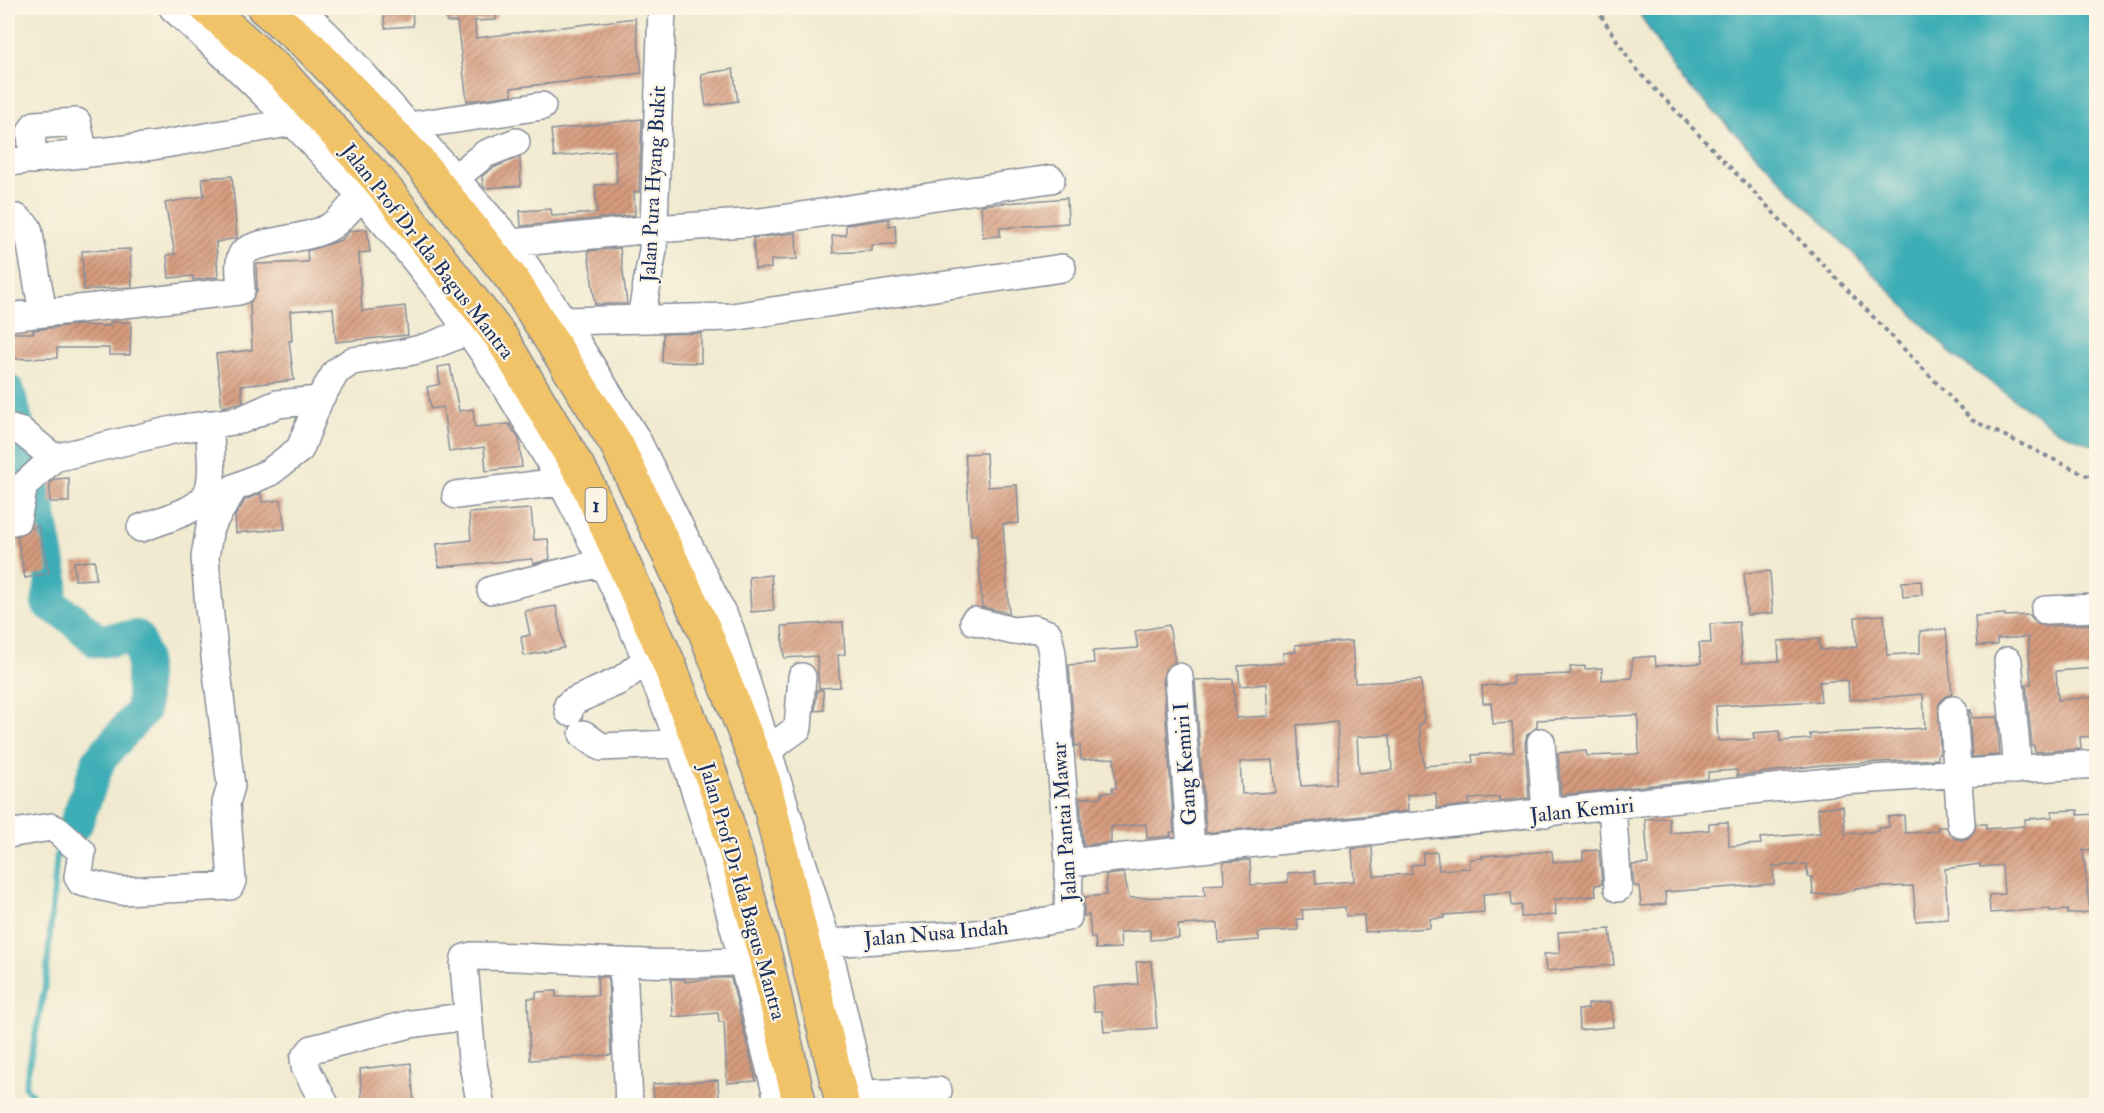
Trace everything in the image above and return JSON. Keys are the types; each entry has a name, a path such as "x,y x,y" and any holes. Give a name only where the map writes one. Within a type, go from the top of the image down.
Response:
{"highway":[{"name":"Jalan Prof Dr Ida Bagus Mantra","path":"207,8 283,75 360,160 477,325 501,337 585,479 669,664 688,743 721,802 755,960 800,1106"},
{"name":"Jalan Prof Dr Ida Bagus Mantra","path":"264,8 310,47 418,160 515,283 617,445 704,629 764,782 815,943 857,1102"}],"street":[{"path":"173,8 265,92 294,122 477,325 601,563 688,743 601,747 576,723 568,705 621,680 646,660"},
{"path":"300,8 456,177 511,243 637,440 730,628 768,750 815,943"},
{"name":"Jalan Pura Hyang Bukit","path":"641,318 649,282 653,229 662,8"},
{"path":"409,126 542,106"},
{"path":"20,161 153,146 294,122"},
{"path":"456,177 485,154 516,142"},
{"path":"511,243 811,216 1051,179"},
{"path":"8,317 242,290 241,257 244,252 252,248 301,238 331,227 361,196"},
{"path":"8,219 17,218 28,228 43,313"},
{"path":"563,321 732,317 1062,268"},
{"path":"8,834 51,827 57,830 82,852 78,877 81,882 121,891 230,886 232,880 226,803 231,786 211,629 205,557 210,527 234,488 270,472 300,449 319,400 341,366 351,361 417,352 477,325"},
{"path":"8,522 17,520 24,485 49,462 177,429 242,420 277,404 319,400"},
{"path":"141,528 190,511 209,494 213,477 209,424"},
{"path":"14,429 49,462"},
{"path":"456,495 559,482"},
{"path":"491,590 601,563"},
{"path":"2045,610 2097,608"},
{"name":"Jalan Pantai Mawar","path":"974,621 1013,631 1034,629 1048,634 1069,863 1068,917"},
{"path":"2008,661 2018,770"},
{"path":"768,750 796,731 800,724 802,677"},
{"name":"Gang Kemiri I","path":"1179,677 1191,850"},
{"path":"1953,710 1956,774 1962,824"},
{"path":"1541,742 1546,813"},
{"name":"Jalan Kemiri","path":"1069,863 1612,807 1829,782 2097,764"},
{"path":"1612,807 1618,888"},
{"name":"Jalan Nusa Indah","path":"815,943 975,934 1068,917"},
{"path":"481,1106 472,1059 464,961 472,956 623,962 755,960 780,1106"},
{"path":"623,962 629,1106"},
{"path":"326,1106 304,1067 304,1059 312,1049 411,1024 468,1016"},
{"path":"857,1102 938,1090"}],"path":[{"path":"1596,8 1635,68 1972,420 2097,480"}],"water":[{"path":"1636,8 2096,8 2096,446 2058,431 1953,355 1676,73"}],"building":[{"path":"383,8 412,8 413,26 385,28"},
{"path":"446,8 496,8 496,20 475,21 476,38 635,18 642,73 511,88 512,95 467,101 457,22 447,22"},
{"path":"733,69 738,101 706,106 701,74"},
{"path":"642,119 639,192 634,192 635,215 521,226 520,211 551,209 552,216 597,213 595,185 617,184 615,150 554,157 551,130"},
{"path":"520,158 521,186 485,188 483,186 482,176 493,168"},
{"path":"232,176 237,238 216,242 218,277 193,280 193,276 169,278 167,255 175,254 165,203 204,196 202,178"},
{"path":"1067,198 1068,223 1000,228 1000,236 983,237 981,205"},
{"path":"889,219 889,226 895,225 896,244 872,245 872,251 833,253 832,236 846,235 846,225"},
{"path":"367,229 370,252 359,253 362,311 405,306 408,335 336,342 333,308 290,311 292,341 289,341 294,380 241,386 243,402 222,407 216,354 252,350 250,303 257,290 256,264 308,262 307,251 341,240 350,231"},
{"path":"796,233 797,259 771,260 771,268 755,269 753,238"},
{"path":"620,248 627,304 595,304 588,251"},
{"path":"130,249 132,287 84,290 82,251"},
{"path":"110,322 131,322 130,355 109,355 109,348 57,348 57,358 9,359 10,333 34,333 33,330 74,325 110,326"},
{"path":"701,333 701,363 662,362 663,334"},
{"path":"450,365 459,411 473,409 475,427 509,424 519,439 522,467 486,471 484,447 449,452 443,407 431,409 427,387 440,384 438,367"},
{"path":"986,453 988,487 1017,485 1019,523 1003,524 1009,613 982,607 977,535 971,535 965,454"},
{"path":"69,478 69,502 50,502 50,483 55,479"},
{"path":"261,493 262,502 281,500 285,529 236,533 235,516 245,500"},
{"path":"531,509 534,540 548,539 550,559 533,564 532,559 439,567 437,544 471,540 469,513"},
{"path":"38,525 49,573 25,578 17,536"},
{"path":"95,561 96,579 75,580 74,562"},
{"path":"1770,571 1773,613 1747,615 1744,573"},
{"path":"771,575 774,610 751,612 749,577"},
{"path":"1921,581 1922,595 1903,597 1902,582"},
{"path":"556,606 564,648 524,656 521,637 530,635 525,611"},
{"path":"2005,614 2005,616 2030,615 2037,624 2045,626 2097,624 2097,668 2056,671 2058,700 2097,697 2097,736 2080,737 2081,749 2035,752 2032,746 2026,684 2031,684 2028,637 1997,639 1997,645 1977,646 1975,616"},
{"path":"1884,615 1887,655 1920,653 1920,631 1946,629 1952,694 1944,697 1939,704 1940,754 1938,754 1938,759 1822,765 1737,776 1737,770 1708,772 1708,779 1561,795 1558,753 1586,751 1587,756 1639,754 1638,715 1537,720 1537,727 1527,735 1525,743 1529,798 1499,801 1499,797 1469,799 1469,805 1437,808 1436,793 1407,795 1408,811 1206,833 1195,680 1233,679 1236,718 1268,716 1266,684 1240,686 1238,666 1284,663 1283,653 1296,652 1295,645 1352,641 1355,683 1421,680 1424,723 1419,724 1424,766 1473,762 1472,755 1514,752 1512,723 1493,724 1491,703 1483,703 1482,686 1513,684 1512,676 1571,674 1570,667 1585,666 1585,669 1602,668 1602,680 1632,678 1632,658 1655,656 1656,666 1701,663 1699,643 1711,643 1710,624 1739,622 1742,663 1779,661 1778,641 1819,639 1820,650 1857,647 1855,617","holes":["1848,680 1849,700 1923,694 1925,728 1810,734 1811,739 1780,741 1779,731 1753,733 1754,739 1718,741 1716,706 1821,701 1819,682","1337,722 1339,757 1336,784 1301,786 1297,725","1390,735 1392,770 1359,773 1357,737","1272,760 1275,792 1242,794 1240,762"]},
{"path":"843,622 845,654 838,655 840,687 819,688 817,656 784,658 782,626"},
{"path":"1169,625 1175,662 1165,670 1163,678 1174,832 1170,832 1171,836 1147,838 1146,824 1111,827 1111,843 1083,845 1080,798 1102,797 1101,793 1113,792 1112,788 1116,788 1114,758 1081,760 1080,745 1075,746 1069,665 1094,663 1093,651 1138,648 1135,631"},
{"path":"817,690 823,690 824,710 815,711"},
{"path":"1969,710 1971,710 1972,718 1997,717 2000,755 1972,757"},
{"path":"1843,806 1845,834 1878,831 1878,828 1889,827 1888,817 1904,815 1905,833 1938,831 1937,827 1946,827 1954,838 1962,840 1970,837 1976,824 1986,824 1986,829 2025,826 2025,819 2052,817 2052,811 2078,810 2078,815 2097,814 2097,849 2083,850 2090,912 2068,914 2068,910 2050,911 2050,909 1990,913 1989,895 2004,894 2002,865 1980,867 1980,864 1945,869 1948,919 1916,921 1913,886 1855,888 1855,890 1839,893 1813,895 1812,877 1808,877 1807,864 1773,866 1774,884 1665,892 1666,904 1641,906 1639,886 1634,886 1632,865 1648,864 1645,819 1669,818 1670,833 1709,830 1709,823 1728,822 1729,846 1761,844 1760,838 1820,833 1818,808"},
{"path":"1372,847 1374,876 1412,874 1411,865 1423,864 1423,853 1437,852 1439,870 1470,868 1470,859 1483,858 1482,856 1552,851 1553,862 1583,860 1583,851 1599,850 1602,884 1595,885 1596,896 1555,899 1556,915 1521,917 1521,905 1512,906 1511,892 1483,894 1484,912 1444,915 1444,918 1430,919 1430,928 1365,932 1364,915 1346,916 1345,907 1302,910 1303,919 1297,919 1298,930 1258,932 1259,940 1219,943 1218,923 1178,925 1179,938 1150,940 1150,930 1120,932 1121,948 1096,949 1095,938 1091,938 1089,915 1084,916 1084,897 1106,895 1106,875 1124,873 1129,898 1205,896 1204,885 1224,884 1223,862 1250,860 1251,885 1288,882 1288,873 1315,871 1316,884 1354,881 1352,849"},
{"path":"1610,929 1614,965 1546,971 1544,954 1560,953 1558,932"},
{"path":"1151,961 1157,1028 1104,1032 1102,1011 1094,1011 1092,987 1138,984 1136,962"},
{"path":"597,977 608,977 611,1055 530,1060 528,998 536,998 536,992 556,991 556,997 598,995"},
{"path":"731,978 756,1081 727,1083 724,1022 719,1022 718,1013 673,1017 671,979 685,979 685,982"},
{"path":"1611,1002 1613,1027 1579,1030 1578,1010 1588,1009 1588,1004"},
{"path":"411,1063 414,1106 380,1106 380,1101 362,1102 360,1069"},
{"path":"718,1080 719,1101 654,1104 653,1084"}],"waterway":[{"path":"8,391 36,493 52,581 48,603 73,619 97,641 137,637 143,657 143,710 99,760 76,824"},
{"path":"43,1106 25,1087 46,981 57,853"}]}
